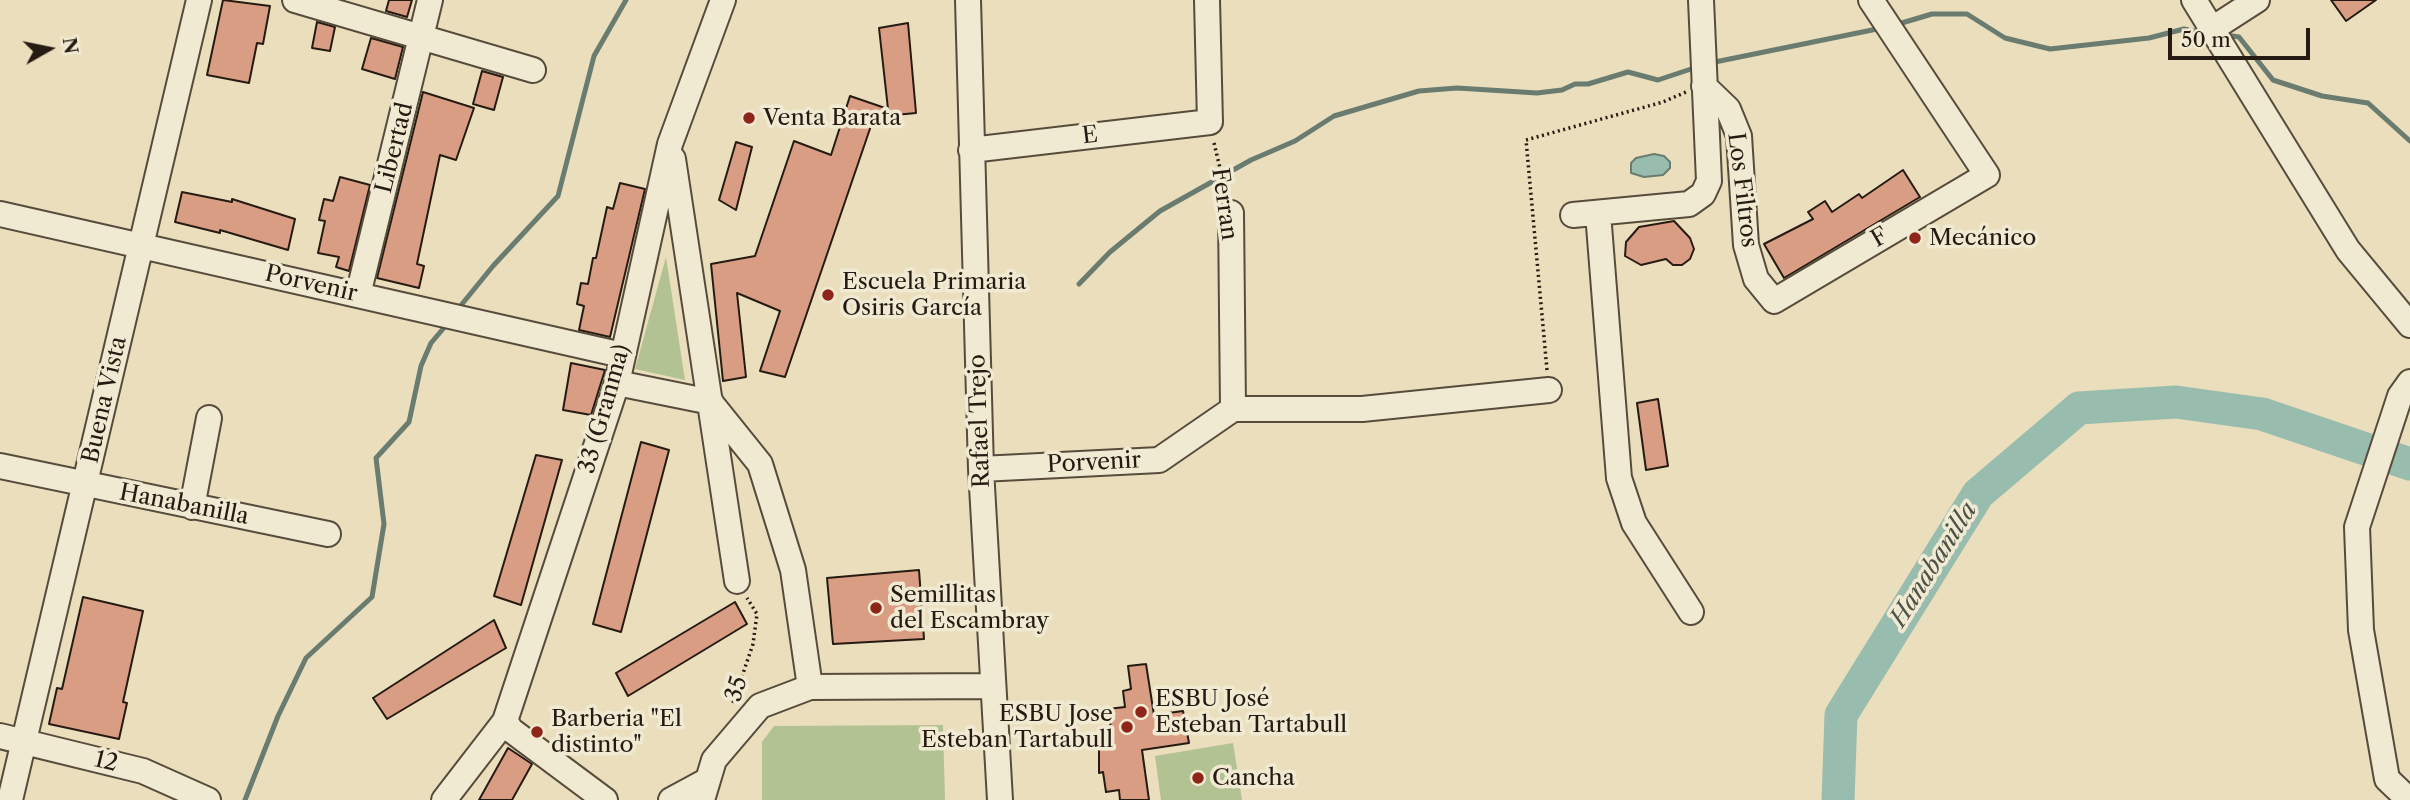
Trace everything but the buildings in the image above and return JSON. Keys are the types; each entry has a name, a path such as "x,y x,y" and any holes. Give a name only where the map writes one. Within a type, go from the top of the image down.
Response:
{"street":[{"name":"Buena Vista","path":"10,800 199,0"},
{"path":"295,0 533,70"},
{"name":"Libertad","path":"358,295 423,38 430,0"},
{"name":"33 (Granma)","path":"444,800 505,721 617,383 670,145 723,0"},
{"name":"Rafael Trejo","path":"968,0 981,469 1000,800"},
{"path":"1207,0 1210,122"},
{"path":"1573,215 1689,204 1703,194 1709,181 1701,0"},
{"path":"2194,0 2348,250 2410,325"},
{"path":"2212,29 2256,0"},
{"name":"F","path":"1773,301 1987,175 1883,17"},
{"name":"Los Filtros","path":"1704,86 1728,109 1739,136 1746,245 1756,279 1773,301"},
{"name":"E","path":"971,150 1210,122"},
{"path":"670,145 737,581"},
{"name":"Ferran","path":"1231,212 1233,409"},
{"path":"1598,213 1619,478 1633,523 1691,612"},
{"name":"Porvenir","path":"0,214 622,355"},
{"path":"617,383 711,402 760,464 793,570 810,687"},
{"path":"2405,389 2357,527 2361,629 2387,779 2409,800"},
{"path":"1233,409 1362,410 1549,390"},
{"name":"Porvenir","path":"981,469 1159,460 1233,409"},
{"path":"192,507 209,418"},
{"name":"Hanabanilla","path":"0,466 86,486 328,534"},
{"path":"671,800 708,780 760,706 810,687 993,686"},
{"path":"505,721 511,730 605,800"},
{"name":"12","path":"0,736 143,771 161,790 198,795"}],"path":[{"name":"Ferran","path":"1210,122 1231,212"},
{"name":"35","path":"730,712 753,644 757,614 737,581"}],"green space":[{"path":"666,257 685,380 635,369"},
{"path":"943,725 945,800 762,800 762,742 774,726"},
{"name":"Cancha","path":"1233,743 1242,800 1161,800 1155,756"}],"shaded area":[{"path":"1654,154 1664,156 1670,162 1670,168 1663,175 1644,177 1631,173 1631,163 1636,158"}],"waterway":[{"path":"458,309 493,266 558,196 594,56 626,0"},
{"path":"1895,25 1932,14 1967,14 2005,38 2050,49 2149,38 2184,29 2206,33"},
{"path":"1710,63 1882,28"},
{"path":"2226,35 2239,37 2273,80 2322,96 2368,103 2410,141"},
{"path":"1079,284 1110,252 1160,211 1251,160 1295,141 1334,116 1419,91 1457,88 1537,93 1562,90 1575,84 1588,84 1628,72 1658,80 1697,67"},
{"path":"245,800 278,716 306,658 372,597 384,524 376,458 409,422 421,366 431,343 448,323"},
{"name":"Hanabanilla","path":"1838,800 1841,715 1978,494 2079,408 2176,402 2262,414 2410,464"}],"place":[{"name":"Venta Barata","path":"749,118"},
{"name":"Mecánico","path":"1915,238"},
{"name":"Escuela Primaria Osiris García","path":"828,295"},
{"name":"Semillitas del Escambray","path":"876,608"},
{"name":"ESBU José Esteban Tartabull","path":"1141,712"},
{"name":"ESBU Jose Esteban Tartabull","path":"1127,727"},
{"name":"Barberia \"El distinto\"","path":"537,732"},
{"name":"Cancha","path":"1198,778"}]}
